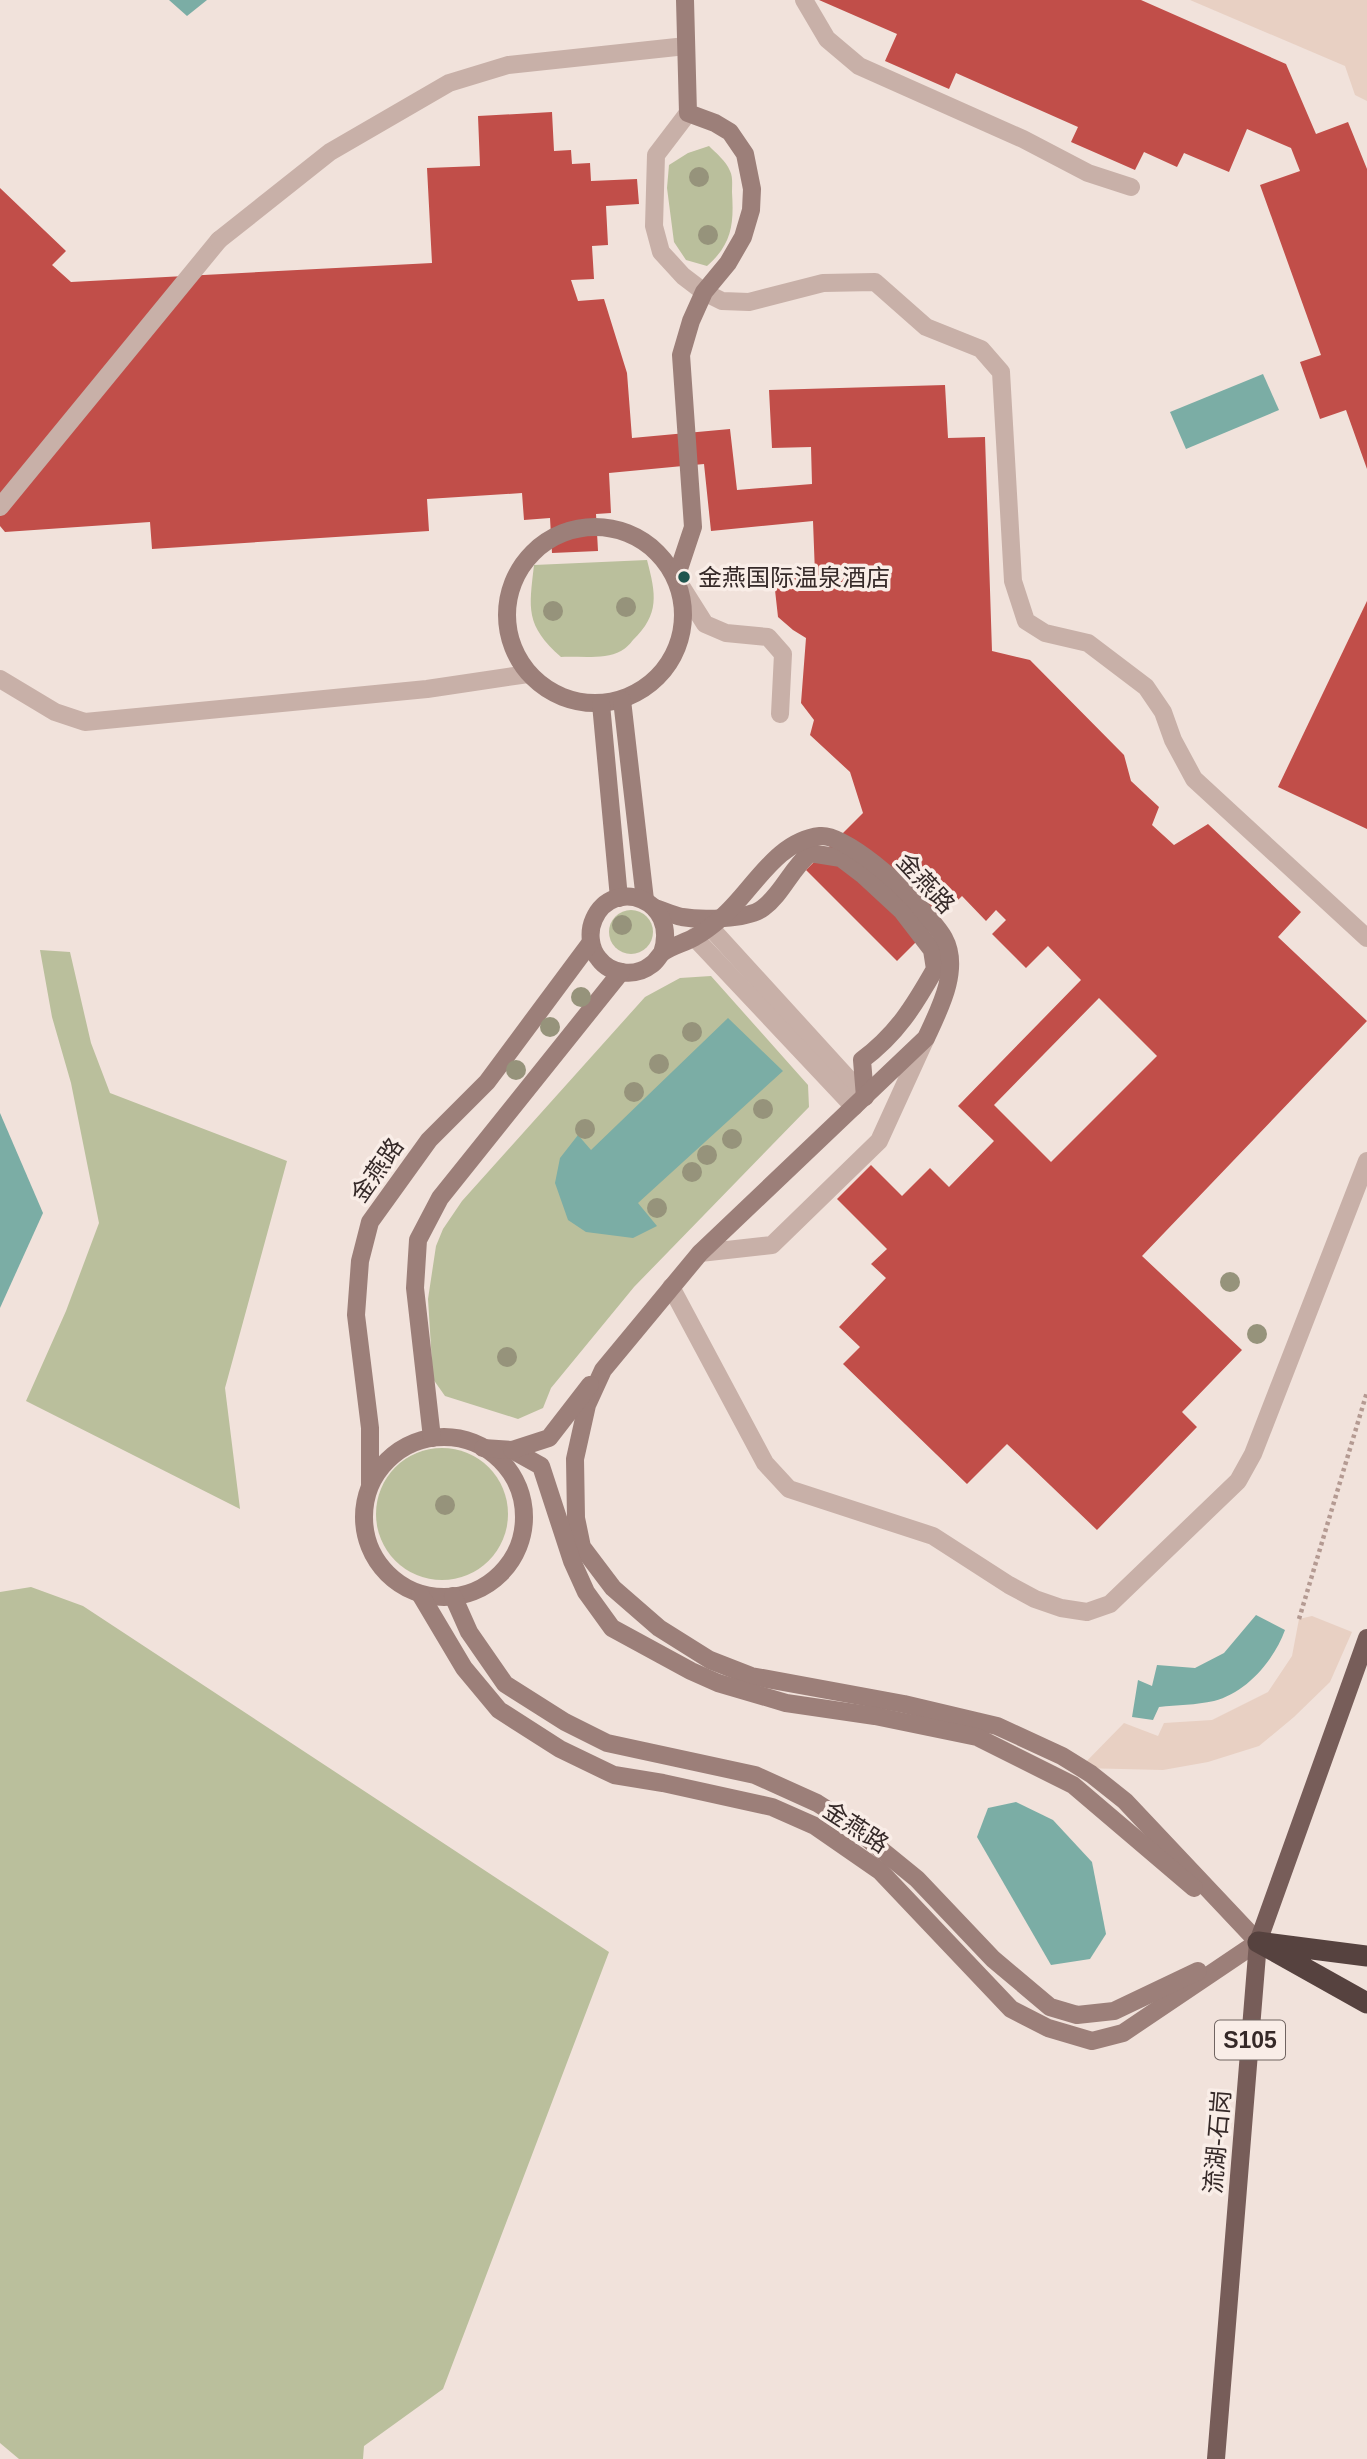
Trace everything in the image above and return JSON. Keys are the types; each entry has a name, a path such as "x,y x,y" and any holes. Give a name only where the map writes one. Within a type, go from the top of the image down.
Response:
{"highway":[{"path":"1258,1941 1367,1956"},
{"path":"1258,1941 1367,2003"}],"main road":[{"name":"流湖-石岗","path":"1216,2459 1258,1941 1367,1638"}],"street":[{"path":"685,0 688,113 656,155 654,226 661,252 683,276 722,302 749,302 822,283 875,282 926,327 981,349 1001,372 1013,581 1026,621 1045,633 1088,643 1146,687 1163,712 1172,740 1194,779 1367,938"},
{"path":"804,0 827,39 859,66 1023,139 1088,173 1131,187"},
{"path":"0,506 219,240 330,152 449,83 509,65 686,46"},
{"path":"688,113 730,132 745,154 752,189 751,210 743,237 728,263 704,292 691,321 681,355 693,527 676,578 684,608 681,638 669,665 649,687 622,700 601,704 574,702 549,692 528,674 512,649 506,619 509,589 523,562 545,541 574,528 605,527 634,536 659,554 676,578 705,624 726,633 768,637 783,654 780,714"},
{"path":"0,679 55,712 85,722 426,689 528,674"},
{"path":"592,942 599,960 609,968 633,973 645,970 654,962 662,953 666,941 662,917 650,904 622,700"},
{"path":"601,704 619,898"},
{"name":"金燕路","path":"370,1484 385,1462 407,1446 432,1438 459,1439 483,1448 512,1450 549,1438 700,1252 926,1038 944,999 950,962 945,940 916,901 862,853 824,835 802,839 773,862 716,922 662,953"},
{"name":"金燕路","path":"483,1448 504,1464 518,1486 523,1511 521,1537 511,1561 494,1580 471,1592 453,1596 420,1594 395,1581 377,1562 366,1537 363,1510 370,1484 370,1428 356,1315 360,1261 370,1222 429,1140 487,1082 592,942 592,923 598,911 619,898 633,897 681,917 716,922 748,915 763,908 810,853 841,858 862,874 910,921 932,950 935,969 900,1026 882,1045 862,1060 860,1102"},
{"path":"716,922 860,1102"},
{"path":"694,937 860,1102"},
{"path":"432,1438 415,1288 418,1240 440,1198 621,972"},
{"path":"700,1252 772,1245 879,1141 926,1038"},
{"path":"671,1287 765,1464 789,1489 933,1536 1035,1599 1061,1608 1087,1612 1110,1604 1238,1481 1252,1454 1367,1161"},
{"name":"金燕路","path":"603,1370 587,1405 575,1459 576,1518 582,1547 613,1588 659,1628 710,1660 751,1676 904,1704 997,1726 1062,1756 1091,1774 1125,1801 1258,1941"},
{"name":"金燕路","path":"512,1450 541,1466 572,1561 586,1592 612,1629 718,1683 786,1703 876,1716 977,1737 1073,1785 1258,1941"},
{"name":"金燕路","path":"420,1594 464,1668 499,1710 560,1749 614,1775 772,1808 815,1826 880,1871 1011,2009 1048,2028 1092,2041 1123,2033 1258,1941"},
{"name":"金燕路","path":"453,1596 469,1632 505,1684 565,1722 607,1743 755,1775 817,1803 847,1822 917,1879 993,1959 1050,2007 1077,2015 1114,2011 1258,1941"}],"path":[{"path":"1299,1619 1367,1392"}],"green space":[{"path":"709,146 731,173 732,224 722,250 707,266 686,260 674,242 667,188 669,165 688,153"},
{"path":"647,560 654,603 648,621 629,645 614,654 600,657 561,657 549,646 532,616 534,565"},
{"path":"631,910 647,916 653,932 647,948 631,954 615,948 609,932 615,916"},
{"path":"40,950 70,952 91,1043 110,1093 287,1161 225,1388 240,1509 26,1401 66,1311 99,1223 71,1083 52,1017"},
{"path":"711,976 808,1085 809,1107 634,1287 551,1388 543,1408 518,1419 445,1396 433,1379 428,1299 436,1246 443,1229 462,1201 645,997 680,978"},
{"path":"442,1448 467,1453 489,1467 503,1489 508,1514 503,1539 489,1561 467,1575 442,1580 417,1575 395,1561 381,1539 376,1514 381,1489 395,1467 417,1453"},
{"path":"31,1587 83,1606 609,1952 443,2389 364,2446 363,2459 19,2459 0,2443 0,1592"}],"shaded area":[{"path":"1190,0 1367,0 1367,101 1355,95 1345,66"},
{"path":"1312,1616 1352,1632 1330,1682 1259,1746 1208,1762 1163,1770 1080,1768 1124,1723 1158,1736 1164,1723 1212,1720 1268,1692 1292,1656 1299,1619"}],"water":[{"path":"169,0 207,0 187,16"},
{"path":"1263,374 1279,410 1186,449 1170,412"},
{"path":"728,1018 783,1071 638,1203 657,1226 633,1238 586,1232 568,1220 555,1183 560,1158 578,1135 591,1150"},
{"path":"0,1113 43,1213 0,1308"},
{"path":"1256,1615 1285,1630 1274,1653 1248,1683 1214,1701 1159,1707 1153,1720 1132,1717 1138,1680 1152,1686 1157,1665 1195,1668 1224,1653"},
{"path":"1016,1802 1053,1820 1092,1862 1106,1934 1090,1959 1051,1965 977,1837 988,1808"}],"building":[{"path":"819,0 1141,0 1286,64 1316,134 1348,122 1367,169 1367,469 1346,410 1320,419 1300,362 1321,355 1260,185 1300,171 1291,148 1247,129 1229,172 1184,153 1177,167 1144,152 1135,170 1071,142 1078,127 956,73 949,89 885,61 897,34"},
{"path":"552,112 554,151 571,150 572,164 590,163 591,181 637,179 639,204 606,206 608,245 592,246 594,279 571,280 578,301 604,299 627,373 632,438 730,429 737,490 812,484 811,447 772,448 769,390 945,385 948,438 985,437 992,651 1030,660 1124,755 1131,781 1159,807 1152,825 1174,845 1208,824 1301,912 1278,937 1367,1021 1142,1256 1242,1350 1182,1412 1197,1427 1097,1530 1007,1444 967,1484 843,1364 860,1347 839,1327 886,1278 871,1264 887,1249 837,1199 871,1165 902,1196 930,1168 949,1187 994,1141 958,1106 1081,980 1048,946 1026,968 992,934 1006,920 996,910 986,921 962,896 897,961 806,870 863,813 850,772 810,735 814,720 801,703 806,638 778,617 775,590 782,575 815,574 813,521 711,531 704,464 609,473 611,513 596,514 598,551 552,553 550,518 524,520 522,493 427,499 429,531 152,549 150,522 5,532 0,526 0,188 66,251 52,265 71,282 432,263 427,168 480,166 478,116","holes":["1099,998 1157,1056 1051,1162 994,1105"]},
{"path":"1367,601 1367,829 1278,787"}],"place":[{"name":"金燕国际温泉酒店","path":"684,577"}]}
